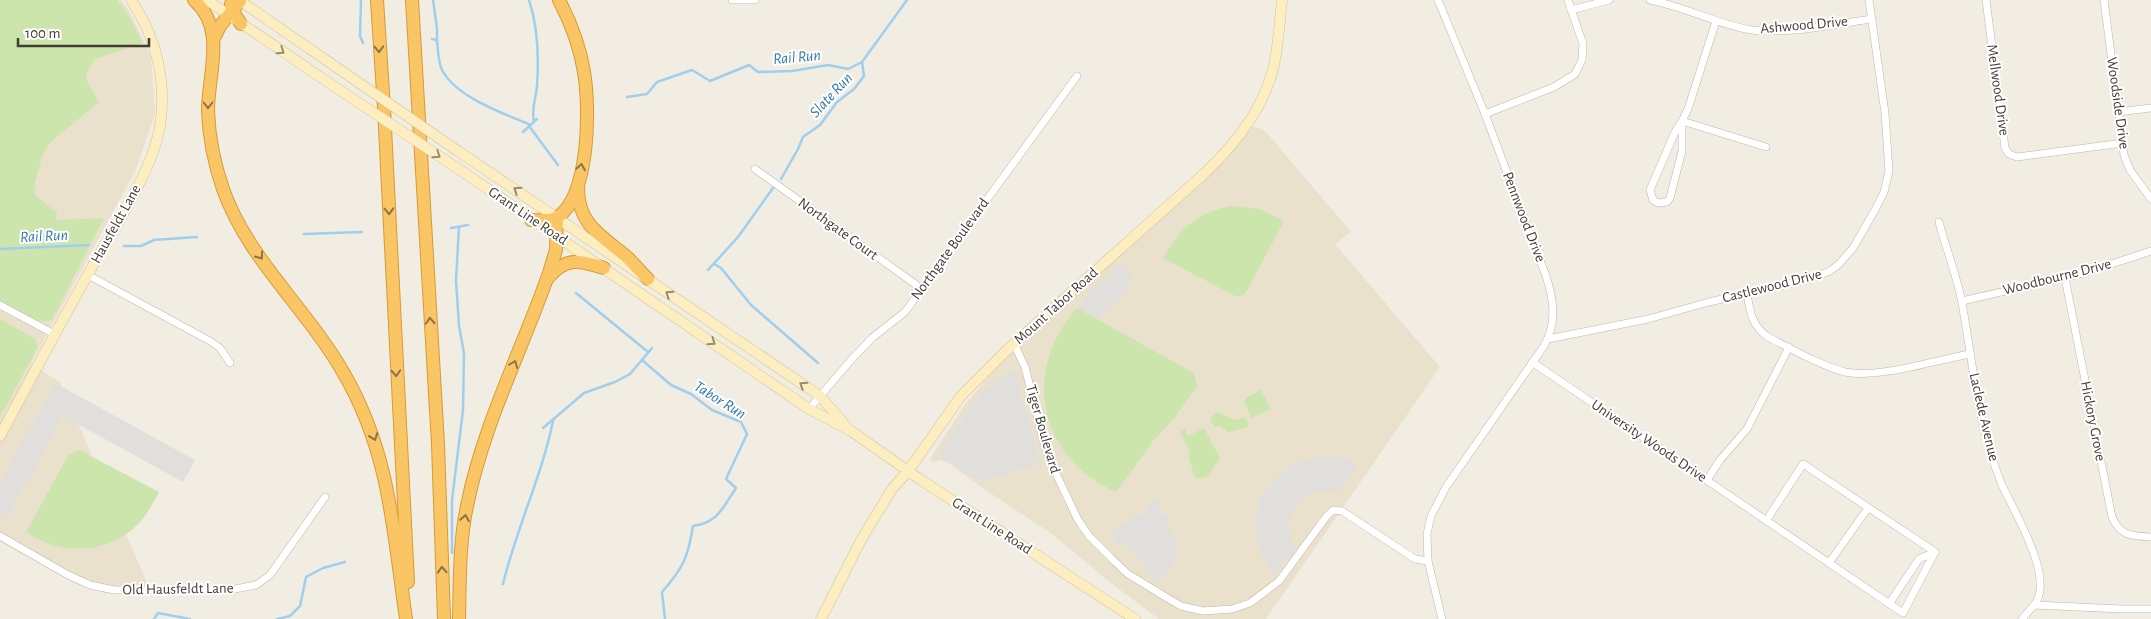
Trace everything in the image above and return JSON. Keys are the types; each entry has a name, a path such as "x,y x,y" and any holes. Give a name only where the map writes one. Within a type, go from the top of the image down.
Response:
{"highway":[{"path":"194,0 210,20 214,38 208,112 212,154 218,176 229,205 249,241 328,348 356,396 368,422 385,475 406,619"},
{"path":"377,0 411,619"},
{"path":"412,0 438,444 444,619"},
{"path":"559,0 580,52 587,92 585,146 578,186 578,201 587,222 627,257 648,280"},
{"path":"214,38 234,6"},
{"path":"234,6 241,24"},
{"path":"532,220 549,220 557,217 573,198 578,186"},
{"path":"459,619 463,531 472,482 544,288 556,250 557,217"},
{"path":"544,288 556,269 569,262 582,262 604,268"}],"main road":[{"name":"Hausfeldt Lane","path":"0,436 149,160 160,128 163,96 160,65 151,36 132,0"},
{"name":"Grant Line Road","path":"207,0 234,6 336,67 820,396 851,431"},
{"name":"Mount Tabor Road","path":"821,619 861,540 894,486 908,471 961,396 1014,344 1205,173 1235,142 1259,104 1272,72 1276,55 1282,0"},
{"name":"Grant Line Road","path":"241,24 557,235 809,409 851,431 908,471 1135,619"}],"street":[{"path":"732,0 755,0"},
{"name":"Pennwood Drive","path":"1428,561 1427,534 1431,516 1446,486 1548,340 1553,315 1549,286 1485,114 1438,0"},
{"path":"1485,114 1554,87 1575,74 1579,68 1583,44 1568,0"},
{"path":"1571,10 1609,0"},
{"name":"Ashwood Drive","path":"1650,0 1747,29 1774,30 1872,19"},
{"name":"Castlewood Drive","path":"1548,340 1648,319 1709,302 1810,279 1835,268 1853,248 1884,192 1889,172 1889,149 1869,0"},
{"name":"Mellwood Drive","path":"1986,0 2005,148 2009,154 2017,157 2123,143"},
{"name":"Woodside Drive","path":"2104,0 2118,112 2127,165 2151,199"},
{"path":"1682,121 1682,151 1670,198 1667,202 1658,203 1653,200 1650,190 1675,132 1688,109 1716,21"},
{"name":"Northgate Boulevard","path":"809,409 872,338 905,312 1076,76"},
{"path":"2118,112 2151,108"},
{"path":"1682,121 1766,147"},
{"name":"Northgate Court","path":"755,169 922,289"},
{"name":"Laclede Avenue","path":"1939,222 1962,301 1970,354 1988,444 1997,471 2038,565 2040,593 2034,605"},
{"name":"Woodbourne Drive","path":"1962,301 2065,278 2151,251"},
{"path":"88,275 210,340 220,348 230,363"},
{"name":"Hickory Grove","path":"2065,278 2112,517 2122,532 2128,536 2151,537"},
{"path":"1747,294 1750,314 1759,331 1836,369 1860,374 1878,373 1970,354"},
{"path":"0,305 56,335"},
{"name":"Tiger Boulevard","path":"1014,344 1025,367 1048,456 1078,520 1097,544 1128,574 1181,606 1203,611 1223,610 1241,606 1258,599 1279,581 1326,516 1333,510 1342,511 1415,559 1428,561"},
{"path":"1707,480 1720,460 1747,429 1789,347"},
{"name":"University Woods Drive","path":"1532,362 1903,613 1935,552"},
{"path":"1766,520 1803,464 1935,552"},
{"name":"Old Hausfeldt Lane","path":"0,536 68,575 102,588 126,591 230,590 248,588 264,581 277,568 325,497"},
{"path":"1830,563 1868,508"},
{"path":"1889,604 1919,560 1935,552"},
{"path":"1428,561 1442,619"},
{"path":"2022,619 2034,605 2121,610 2151,609"}],"shaded area":[{"path":"14,0 121,0 129,10 151,57 155,114 136,169 31,364 60,382 147,583 143,595 106,593 78,585 0,542 0,23"},
{"path":"1252,126 1262,129 1267,133 1351,232 1335,244 1440,367 1266,619 1159,619 1112,584 1052,534 950,464 941,460 930,461 966,403 999,365 1219,165"},
{"path":"1122,262 1134,279 1127,282 1131,287 1097,319 1077,308 1090,292"},
{"path":"1013,369 1017,377 1040,463 984,481 977,480 939,455 981,393"},
{"path":"55,383 195,460 183,482 63,416 8,517 0,512 0,483"},
{"path":"1324,456 1354,460 1355,469 1339,491 1319,491 1308,495 1296,505 1290,516 1289,528 1295,553 1292,558 1284,560 1280,570 1274,576 1262,557 1256,540 1256,513 1261,499 1272,482 1285,470 1301,461"},
{"path":"1160,499 1160,513 1169,516 1169,532 1177,539 1177,558 1159,583 1144,569 1143,562 1135,552 1126,546 1116,544 1112,533 1133,517 1146,513 1148,501"}],"green space":[{"path":"0,0 117,0 126,11 143,43 95,59 87,72 87,81 99,102 51,142 43,154 35,182 35,195 57,213 56,220 104,218 52,320 38,321 31,319 0,301"},
{"path":"1231,206 1260,209 1284,221 1245,294 1237,297 1163,258 1175,238 1190,223 1199,217"},
{"path":"1077,308 1194,373 1197,386 1173,420 1153,441 1116,492 1090,477 1069,457 1055,435 1046,411 1044,385 1048,358 1059,333"},
{"path":"0,319 35,339 38,347 0,417"},
{"path":"1261,390 1271,409 1251,418 1244,401"},
{"path":"1217,412 1236,420 1246,417 1249,427 1228,432 1220,426 1216,427 1210,418"},
{"path":"1204,428 1220,458 1206,478 1195,478 1188,455 1190,451 1180,432 1185,429 1188,436"},
{"path":"79,450 159,492 143,519 128,533 100,546 70,548 40,540 26,532 69,454"}],"waterway":[{"path":"361,0 360,36 363,43"},
{"path":"433,0 437,40"},
{"path":"529,0 536,31 538,53 537,86 533,112 534,121"},
{"name":"Slate Run","path":"781,179 803,137 820,125 837,102 854,89 864,76 862,62 907,0"},
{"path":"432,39 437,40 442,70 458,89 494,110 531,125"},
{"name":"Rail Run","path":"627,97 647,94 657,82 692,70 710,81 749,65 758,72 792,71 828,65 848,69 862,62"},
{"name":"Rail Run","path":"523,132 537,119"},
{"path":"529,126 558,165"},
{"name":"Slate Run","path":"708,270 738,237 773,188"},
{"name":"Rail Run","path":"451,228 468,225"},
{"path":"452,553 452,500 463,410 464,353 459,326 456,280 459,227"},
{"name":"Rail Run","path":"304,234 362,232"},
{"name":"Rail Run","path":"124,246 141,246 154,240 197,237"},
{"name":"Rail Run","path":"0,249 89,245"},
{"path":"714,264 721,268 751,305 818,363"},
{"path":"576,293 648,352"},
{"name":"Slate Run","path":"543,428 584,393 615,382 630,374 652,348"},
{"name":"Tabor Run","path":"642,360 671,385 691,394 712,410 741,422 747,434 726,479 736,488 714,518 693,526 684,562 662,592 665,619"},
{"path":"503,584 508,563 542,462 553,421"},
{"name":"Slate Run","path":"277,619 290,616 300,606 306,577 323,568 345,562"},
{"name":"Slate Run","path":"154,619 158,613 190,619"}]}
